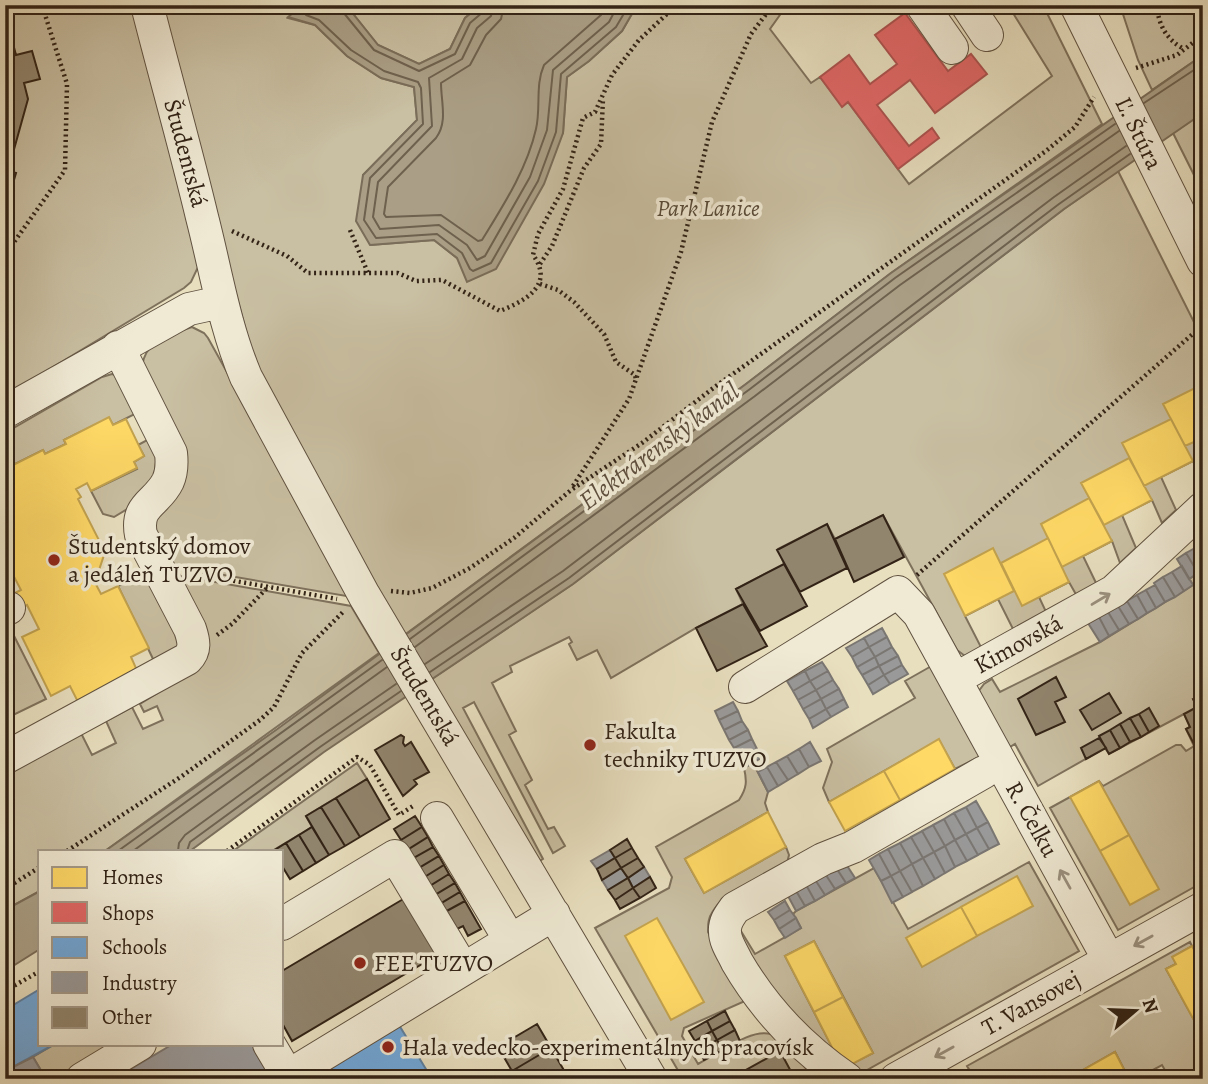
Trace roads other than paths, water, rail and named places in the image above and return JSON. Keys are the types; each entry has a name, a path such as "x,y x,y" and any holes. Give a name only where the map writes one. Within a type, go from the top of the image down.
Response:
{"street":[{"name":"Študentská","path":"147,5 203,218 221,302 234,348 246,377 278,439 651,1079"},
{"path":"922,5 952,48"},
{"path":"967,5 987,35"},
{"name":"Ľ. Štúra","path":"1076,5 1203,261"},
{"path":"5,412 189,309 221,302"},
{"path":"5,758 192,654 194,646 190,629 141,535 138,523 141,513 168,482 172,466 171,453 118,347"},
{"name":"Kimovská","path":"745,687 898,592 919,614 955,679 1114,591 1203,508"},
{"name":"R. Čelku","path":"955,679 1109,960"},
{"name":"R. Čelku","path":"847,1079 789,1032 764,1006 732,952 724,933 727,920 735,908 823,859 853,846 984,772"},
{"path":"429,810 510,940"},
{"path":"284,923 395,856 463,969"},
{"name":"T. Vansovej","path":"896,1079 1203,908"},
{"path":"270,1046 289,1077 554,914"},
{"path":"82,1079 137,1046"}],"water":[{"path":"303,5 346,5 378,45 419,64 450,49 465,18 481,5 637,5 622,31 567,77 563,133 544,184 496,269 467,282 457,258 434,240 370,245 356,221 363,175 417,120 414,87 381,78 347,56 315,25 288,17"},
{"path":"1203,55 1203,113 1064,209 573,584 324,752 191,850 106,850 276,730 746,384 891,273"},
{"path":"38,892 38,950 5,971 5,910"}],"place":[{"name":"Študentský domov a jedáleň TUZVO","path":"54,560"},
{"name":"Fakulta techniky TUZVO","path":"590,745"},
{"name":"FEE TUZVO","path":"360,963"},
{"name":"Hala vedecko-experimentálnych pracovísk","path":"388,1047"}],"park label":[{"name":"Park Lanice","path":"708,208"}],"water label":[{"name":"Elektrárenský kanál","path":"659,446"}]}
